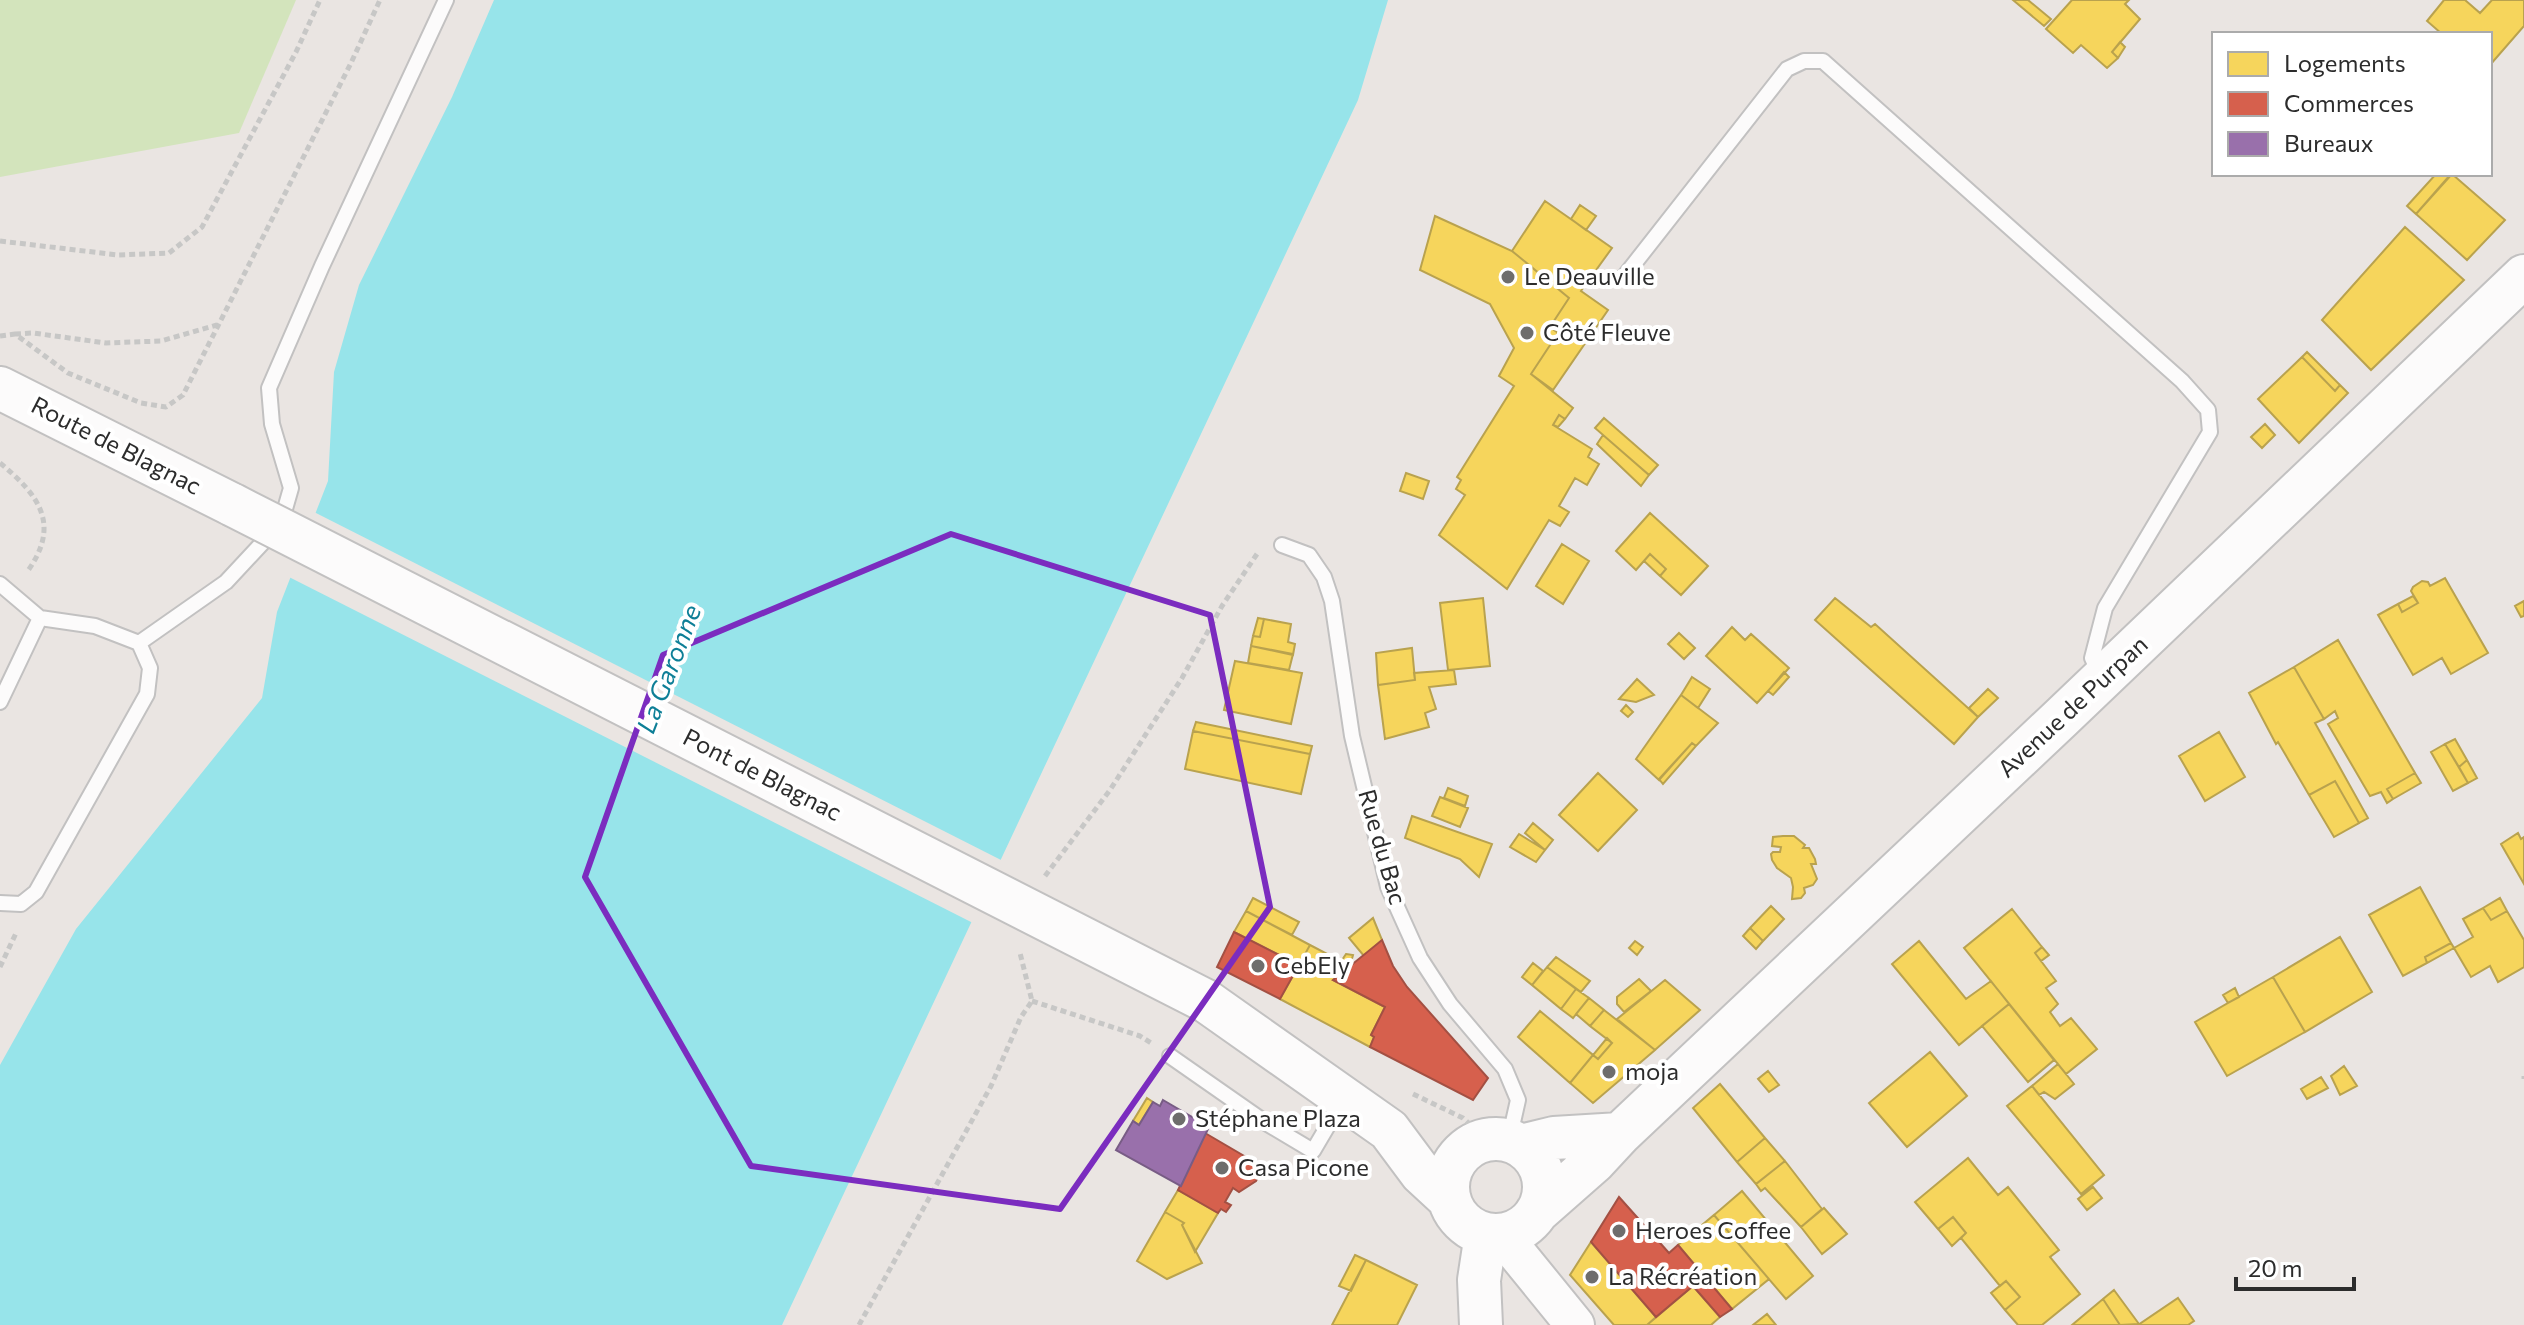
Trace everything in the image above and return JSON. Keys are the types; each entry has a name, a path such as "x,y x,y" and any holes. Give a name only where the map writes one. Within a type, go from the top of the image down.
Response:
{"main road":[{"name":"Avenue de Purpan","path":"1536,1213 1594,1162 2524,276"},
{"name":"Route de Blagnac","path":"0,388 233,505"},
{"name":"Pont de Blagnac","path":"233,505 1206,1001 1389,1130"},
{"path":"1389,1130 1500,1142 1539,1164 1543,1176 1542,1198 1536,1213 1514,1231 1493,1234 1472,1228 1460,1218 1447,1197 1421,1173 1389,1130"},
{"path":"1447,1197 1446,1184 1450,1170 1471,1145 1620,1134"},
{"path":"1481,1325 1479,1280 1493,1234"}],"street":[{"path":"1493,1234 1575,1325"}],"lane":[{"path":"139,643 226,582 281,523 291,488 272,424 269,388 322,266 446,0"},
{"path":"1623,278 1787,69 1804,61 1823,61 2182,381 2208,410 2210,432 2105,608 2092,658 2102,679"},
{"name":"Rue du Bac","path":"1282,545 1309,555 1324,577 1332,601 1352,736 1388,887 1420,958 1450,1004 1505,1069 1518,1100 1500,1142"},
{"path":"0,903 21,904 36,892 147,694 150,668 139,643 95,626 40,618 6,588"},
{"path":"0,702 40,618"},
{"path":"1170,1056 1266,1123 1313,1151 1343,1099"}],"path":[{"path":"0,241 118,255 169,253 202,227 296,52 320,0"},
{"path":"15,334 68,373 141,403 166,407 183,395 380,0"},
{"path":"0,336 33,333 106,343 161,341 218,324"},
{"path":"0,463 22,481 41,507 44,530 40,553 6,588"},
{"path":"1045,876 1110,790 1253,559 1264,546 1282,545"},
{"path":"0,967 24,917 21,904"},
{"path":"859,1325 991,1086 1021,1017 1032,1001 1019,948"},
{"path":"1032,1001 1140,1036 1170,1056"},
{"path":"1413,1094 1463,1118 1500,1142"}],"highlighted area":[{"path":"951,534 1210,615 1270,907 1060,1209 751,1166 585,877 663,655"}],"green space":[{"path":"0,0 296,0 239,133 0,177"}],"water":[{"name":"La Garonne","path":"494,0 1388,0 1358,100 782,1325 0,1325 0,1065 76,929 262,698 277,612 328,481 334,372 359,285 452,97"}],"pier":[{"path":"312,511 1005,862 975,924 287,576"}],"building: Logements":[{"path":"2013,0 2028,0 2051,19 2044,26"},
{"path":"2072,0 2129,0 2125,4 2140,19 2112,52 2118,58 2107,68 2081,45 2073,53 2046,29"},
{"path":"2444,0 2465,0 2480,13 2492,0 2524,0 2524,26 2492,63 2492,32 2440,32 2427,21"},
{"path":"2120,42 2125,47 2118,58 2112,52"},
{"path":"2434,176 2449,176 2416,214 2407,206"},
{"path":"2450,176 2454,176 2505,220 2467,260 2416,214"},
{"path":"1545,201 1612,248 1581,291 1608,310 1553,390 1531,374 1558,333 1550,327 1569,298 1512,251"},
{"path":"1580,205 1596,216 1586,230 1571,219"},
{"path":"1435,216 1512,251 1569,298 1550,327 1558,333 1531,374 1573,408 1565,419 1559,415 1553,425 1592,449 1588,457 1599,464 1587,485 1575,478 1559,506 1569,512 1560,526 1549,520 1507,589 1439,535 1465,495 1456,489 1461,480 1457,477 1514,386 1499,376 1514,348 1490,304 1420,270"},
{"path":"2405,227 2464,280 2371,370 2322,320"},
{"path":"2307,352 2340,385 2335,391 2302,357"},
{"path":"2302,357 2335,391 2340,385 2348,393 2299,443 2258,399"},
{"path":"1559,415 1565,419 1558,427 1553,425"},
{"path":"1604,418 1658,465 1649,475 1595,428"},
{"path":"2265,424 2275,435 2262,448 2251,437"},
{"path":"1603,435 1649,475 1641,486 1597,444"},
{"path":"1406,473 1429,481 1423,499 1400,491"},
{"path":"1650,513 1708,566 1681,595 1660,576 1666,569 1650,554 1636,570 1616,551"},
{"path":"1562,544 1589,561 1563,604 1536,586"},
{"path":"1650,554 1666,569 1660,576 1644,561"},
{"path":"2445,578 2488,653 2451,674 2442,658 2413,675 2378,615 2398,604 2402,612 2418,603 2411,591 2413,587 2422,581 2430,586"},
{"path":"2413,596 2418,603 2402,612 2398,604"},
{"path":"1483,598 1490,666 1448,670 1440,603"},
{"path":"1835,598 1871,627 1875,624 1978,717 1954,744 1815,620"},
{"path":"2524,601 2524,616 2521,617 2515,606"},
{"path":"1258,618 1264,619 1260,637 1253,636"},
{"path":"1264,619 1291,624 1288,642 1295,644 1293,655 1251,646 1253,636 1260,637"},
{"path":"1732,627 1745,640 1751,634 1789,668 1757,703 1706,656"},
{"path":"1679,633 1695,648 1684,659 1668,644"},
{"path":"2338,640 2415,773 2387,789 2393,799 2387,803 2381,792 2370,796 2328,724 2338,718 2335,711 2324,719 2294,667"},
{"path":"1251,646 1293,654 1289,670 1248,663"},
{"path":"1412,648 1415,680 1378,685 1376,653"},
{"path":"1235,661 1302,673 1291,724 1224,710"},
{"path":"2294,667 2324,719 2315,723 2368,818 2359,823 2335,781 2309,795 2278,742 2276,744 2249,693"},
{"path":"1454,670 1456,684 1429,687 1436,709 1425,713 1429,727 1385,739 1378,685 1415,680 1414,673"},
{"path":"1784,672 1789,677 1773,695 1768,691"},
{"path":"1692,677 1710,689 1698,708 1681,695"},
{"path":"1637,679 1654,695 1636,702 1619,699"},
{"path":"1988,689 1998,698 1978,717 1969,708"},
{"path":"1681,695 1718,723 1696,746 1692,743 1659,780 1636,759"},
{"path":"1626,705 1633,712 1628,717 1621,711"},
{"path":"1196,722 1312,746 1310,754 1193,731"},
{"path":"1193,731 1310,754 1301,794 1185,769"},
{"path":"2219,732 2245,777 2205,801 2179,756"},
{"path":"2455,739 2467,760 2459,767 2445,744"},
{"path":"1692,743 1696,746 1663,784 1659,779"},
{"path":"2445,744 2468,783 2453,791 2431,752"},
{"path":"2467,760 2477,778 2468,783 2459,767"},
{"path":"1598,773 1637,810 1598,851 1559,815"},
{"path":"2415,773 2421,783 2393,799 2387,789"},
{"path":"2335,781 2359,823 2334,837 2309,795"},
{"path":"1448,788 1468,796 1465,806 1444,798"},
{"path":"1440,797 1468,808 1460,827 1432,816"},
{"path":"1412,816 1492,844 1479,877 1460,859 1405,838"},
{"path":"1533,823 1553,840 1545,850 1525,833"},
{"path":"2518,833 2521,839 2524,837 2524,884 2501,844"},
{"path":"1519,834 1545,850 1536,862 1510,847"},
{"path":"1794,836 1805,845 1803,848 1809,848 1815,859 1816,864 1811,864 1817,879 1813,885 1804,888 1801,898 1792,899 1791,878 1777,868 1771,854 1780,852 1781,847 1772,846 1773,837"},
{"path":"2420,887 2451,943 2425,957 2427,963 2403,976 2369,915"},
{"path":"1253,898 1299,922 1292,935 1246,911"},
{"path":"2500,898 2507,911 2491,920 2483,908"},
{"path":"1771,906 1784,919 1763,941 1750,928"},
{"path":"2483,908 2491,920 2507,911 2524,940 2524,967 2498,982 2490,966 2471,977 2454,948 2473,937 2463,919"},
{"path":"2012,909 2042,947 2035,953 2056,981 2046,988 2058,1004 2050,1012 2060,1026 2071,1018 2097,1049 2066,1074 1964,948"},
{"path":"1246,911 1310,945 1299,965 1234,932"},
{"path":"1373,918 1382,940 1364,956 1349,938"},
{"path":"1750,928 1763,941 1756,949 1743,936"},
{"path":"2340,937 2372,992 2305,1032 2273,977"},
{"path":"1635,941 1643,947 1637,955 1629,948"},
{"path":"1919,941 1966,999 1991,981 2009,1004 1959,1045 1892,964"},
{"path":"2451,943 2454,948 2427,963 2425,957"},
{"path":"1310,945 1350,966 1333,980 1385,1007 1371,1035 1374,1037 1370,1047 1280,999"},
{"path":"2042,947 2049,955 2041,961 2035,953"},
{"path":"1346,954 1353,955 1350,966 1342,960"},
{"path":"1556,957 1590,981 1581,992 1547,967"},
{"path":"1533,963 1543,971 1532,985 1522,977"},
{"path":"1547,967 1576,989 1561,1009 1532,985"},
{"path":"2273,977 2305,1032 2227,1076 2195,1022"},
{"path":"1639,979 1651,991 1624,1012 1617,1004 1617,997"},
{"path":"1665,980 1700,1010 1655,1050 1617,1019"},
{"path":"2235,988 2239,997 2228,1003 2223,995"},
{"path":"1576,989 1589,998 1573,1018 1561,1009"},
{"path":"1589,998 1604,1010 1590,1026 1576,1014"},
{"path":"2009,1004 2054,1060 2028,1082 1982,1026"},
{"path":"1604,1010 1655,1050 1593,1103 1570,1083 1593,1055 1598,1059 1612,1043 1590,1026"},
{"path":"1540,1011 1593,1055 1570,1083 1518,1037"},
{"path":"1607,1038 1612,1043 1598,1059 1593,1055"},
{"path":"1930,1052 1967,1096 1907,1147 1869,1103"},
{"path":"2058,1064 2074,1084 2055,1099 2044,1092 2039,1095 2032,1086"},
{"path":"2344,1066 2357,1086 2340,1095 2331,1076"},
{"path":"1768,1071 1779,1085 1769,1092 1758,1079"},
{"path":"2321,1077 2328,1088 2307,1099 2301,1089"},
{"path":"1720,1084 1765,1138 1737,1162 1693,1108"},
{"path":"2032,1086 2104,1175 2081,1194 2007,1106"},
{"path":"1147,1098 1153,1102 1139,1125 1133,1121"},
{"path":"1765,1138 1785,1161 1756,1184 1737,1162"},
{"path":"1968,1158 1998,1195 2008,1187 2059,1250 2050,1257 2080,1294 2042,1325 2018,1325 2005,1310 2020,1297 2006,1281 2000,1286 1961,1238 1966,1233 1953,1217 1938,1229 1915,1202"},
{"path":"1785,1161 1822,1209 1801,1227 1765,1188 1761,1191 1756,1184"},
{"path":"2093,1187 2102,1198 2087,1210 2078,1199"},
{"path":"1178,1190 1218,1213 1195,1252 1182,1225 1184,1223 1165,1212"},
{"path":"1742,1191 1813,1276 1786,1299 1714,1215"},
{"path":"1824,1208 1847,1234 1822,1254 1801,1227"},
{"path":"1165,1212 1184,1223 1182,1225 1202,1263 1167,1279 1137,1261"},
{"path":"1714,1215 1769,1279 1732,1309 1678,1245"},
{"path":"1953,1217 1966,1233 1952,1246 1938,1229"},
{"path":"1591,1242 1656,1317 1647,1325 1614,1325 1570,1275"},
{"path":"1355,1255 1366,1260 1351,1291 1339,1286"},
{"path":"1366,1260 1417,1285 1397,1325 1332,1325"},
{"path":"2006,1281 2020,1297 2005,1310 1991,1293"},
{"path":"1693,1286 1720,1317 1711,1325 1647,1325"},
{"path":"2114,1290 2139,1324 2120,1325 2103,1299"},
{"path":"2178,1298 2194,1321 2188,1325 2138,1325"},
{"path":"2103,1299 2120,1325 2072,1325"},
{"path":"1767,1314 1776,1325 1753,1325"}],"building: Commerces":[{"name":"CebEly","path":"1234,932 1299,965 1280,999 1217,967"},
{"path":"1382,940 1393,966 1407,987 1488,1078 1473,1100 1370,1047 1374,1037 1371,1035 1385,1007 1333,980"},
{"path":"1205,1133 1256,1163 1260,1173 1256,1181 1239,1192 1233,1188 1225,1202 1231,1205 1226,1212 1221,1209 1218,1213 1178,1190"},
{"path":"1619,1197 1669,1253 1678,1245 1732,1309 1720,1317 1693,1286 1656,1317 1591,1242"}],"building: Bureaux":[{"path":"1163,1100 1209,1127 1181,1186 1116,1150 1133,1121 1139,1125 1153,1102 1160,1106"}],"place":[{"name":"Le Deauville","path":"1508,277"},
{"name":"Côté Fleuve","path":"1527,333"},
{"name":"CebEly","path":"1258,966"},
{"name":"moja","path":"1609,1072"},
{"name":"Stéphane Plaza","path":"1179,1119"},
{"name":"Casa Picone","path":"1222,1168"},
{"name":"Heroes Coffee","path":"1619,1231"},
{"name":"La Récréation","path":"1592,1277"}]}
